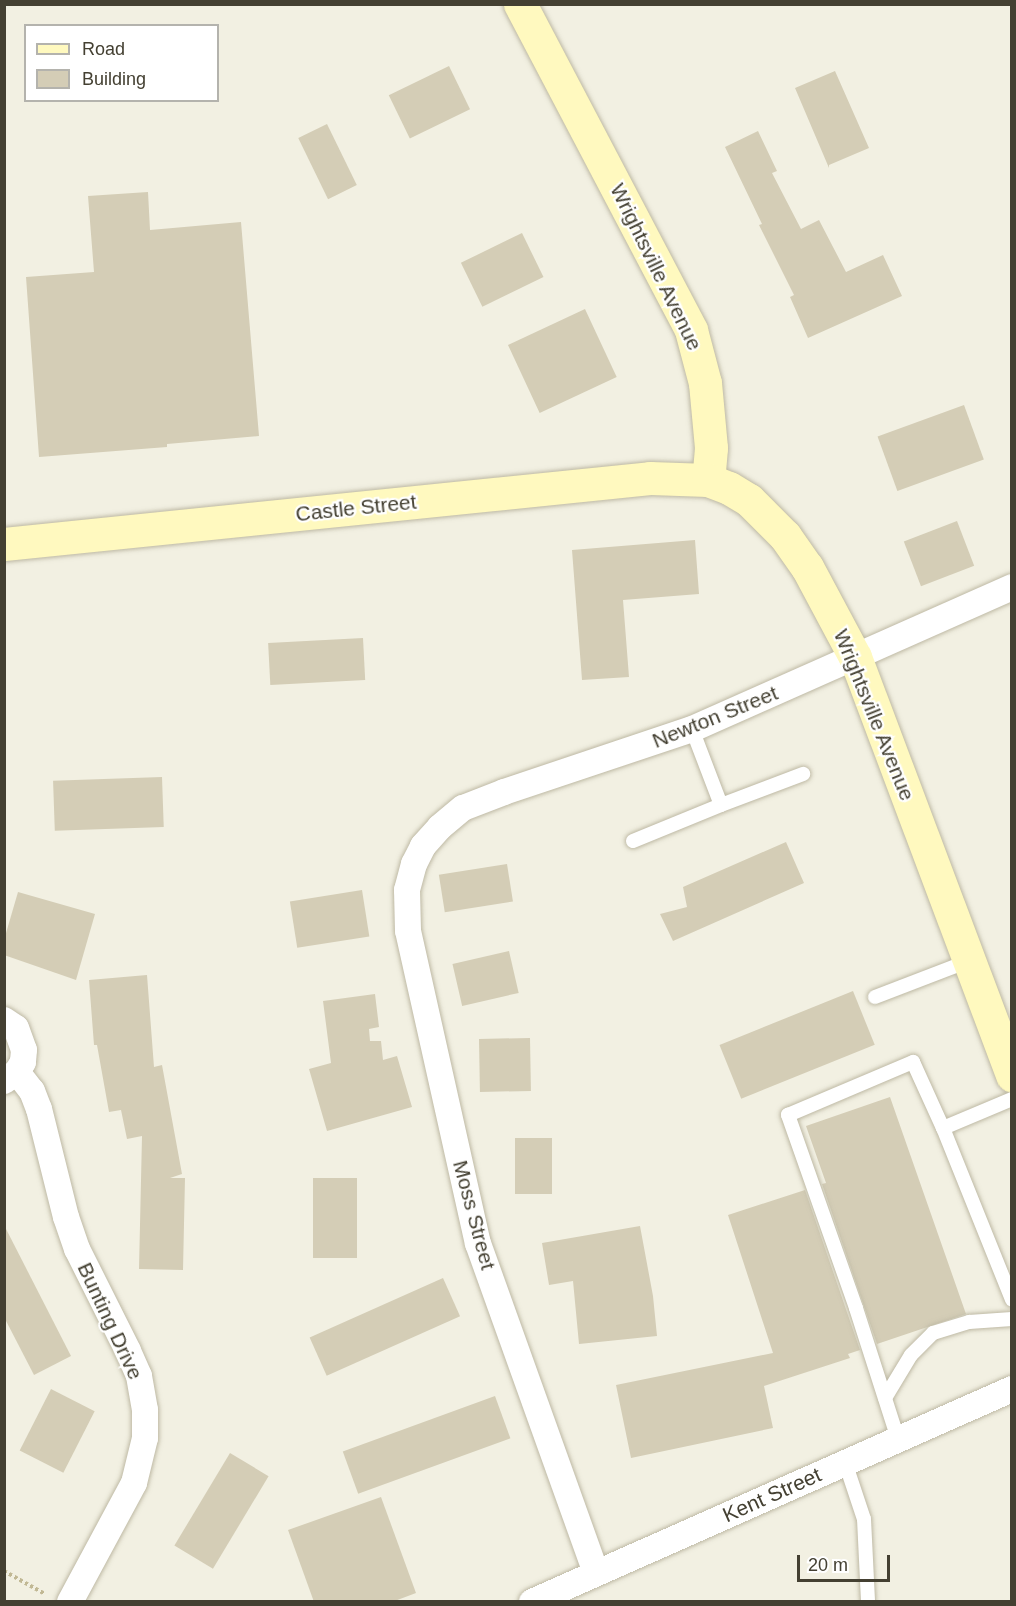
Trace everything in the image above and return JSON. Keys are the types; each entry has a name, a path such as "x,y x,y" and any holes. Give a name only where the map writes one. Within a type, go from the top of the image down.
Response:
{"street":[{"name":"Wrightsville Avenue","path":"520,4 690,330 705,383 711,448 708,480 729,488 749,500 785,536 807,567 855,657 1011,1075"},
{"name":"Castle Street","path":"4,544 650,478 708,480"},
{"name":"Newton Street","path":"423,846 440,827 463,808 692,729 1011,587"},
{"name":"Moss Street","path":"423,846 414,864 407,891 408,931 478,1244 596,1573"},
{"name":"Bunting Drive","path":"4,1020 16,1028 22,1039 23,1062 11,1076 32,1091 39,1109 66,1217 77,1249 139,1376 145,1410 145,1438 134,1484 60,1599"},
{"name":"Kent Street","path":"532,1602 1011,1389"}],"lane":[{"path":"692,729 721,805"},
{"path":"633,841 803,774"},
{"path":"875,997 969,961"},
{"path":"898,1439 788,1115 913,1062 943,1128 1011,1300"},
{"path":"943,1128 1011,1099"},
{"path":"885,1398 911,1355 933,1333 969,1322 1011,1319"},
{"path":"845,1462 864,1519 868,1602"}],"path":[{"path":"4,1571 60,1599"}],"building":[{"path":"449,66 470,109 410,139 389,95"},
{"path":"835,71 869,148 829,165 829,168 795,88"},
{"path":"327,124 357,185 328,199 298,138"},
{"path":"758,131 777,171 772,173 801,229 819,220 846,272 883,255 902,296 808,338 790,297 794,295 759,225 762,224 725,147"},
{"path":"148,192 150,230 241,222 259,436 167,444 167,447 39,457 26,277 94,272 88,196"},
{"path":"522,233 543,277 482,307 461,263"},
{"path":"585,309 617,377 540,413 508,345"},
{"path":"964,405 984,460 897,491 878,436"},
{"path":"957,521 974,566 921,586 904,541"},
{"path":"695,540 699,594 623,600 629,677 582,680 572,550"},
{"path":"363,638 365,680 270,685 268,643"},
{"path":"162,777 164,827 55,831 53,781"},
{"path":"786,842 804,883 673,941 660,914 687,907 683,887"},
{"path":"507,864 513,902 445,912 439,875"},
{"path":"362,890 369,936 297,948 290,901"},
{"path":"18,892 95,914 76,980 4,955 4,940"},
{"path":"509,951 519,993 462,1006 452,964"},
{"path":"147,975 154,1067 162,1065 182,1174 170,1178 185,1178 183,1270 139,1269 142,1136 127,1139 121,1110 109,1112 97,1045 94,1045 89,980"},
{"path":"853,991 875,1045 741,1099 719,1045"},
{"path":"375,994 379,1027 369,1029 370,1041 381,1041 383,1060 397,1056 412,1107 327,1131 309,1069 331,1063 323,1001"},
{"path":"530,1038 531,1091 480,1092 479,1039"},
{"path":"890,1097 966,1314 877,1344 822,1184 826,1183 806,1126"},
{"path":"515,1138 552,1138 552,1194 515,1194"},
{"path":"313,1178 357,1178 357,1258 313,1258"},
{"path":"805,1190 860,1350 848,1354 850,1358 764,1386 773,1428 631,1458 616,1385 773,1353 728,1215"},
{"path":"4,1225 71,1356 34,1375 4,1317"},
{"path":"640,1226 653,1296 657,1336 579,1344 573,1281 549,1285 542,1243"},
{"path":"443,1278 460,1316 327,1376 310,1337"},
{"path":"51,1389 95,1411 63,1473 20,1450"},
{"path":"495,1396 510,1438 358,1494 343,1451"},
{"path":"230,1453 269,1476 213,1569 174,1546"},
{"path":"381,1497 416,1593 392,1602 314,1602 288,1530"}]}
